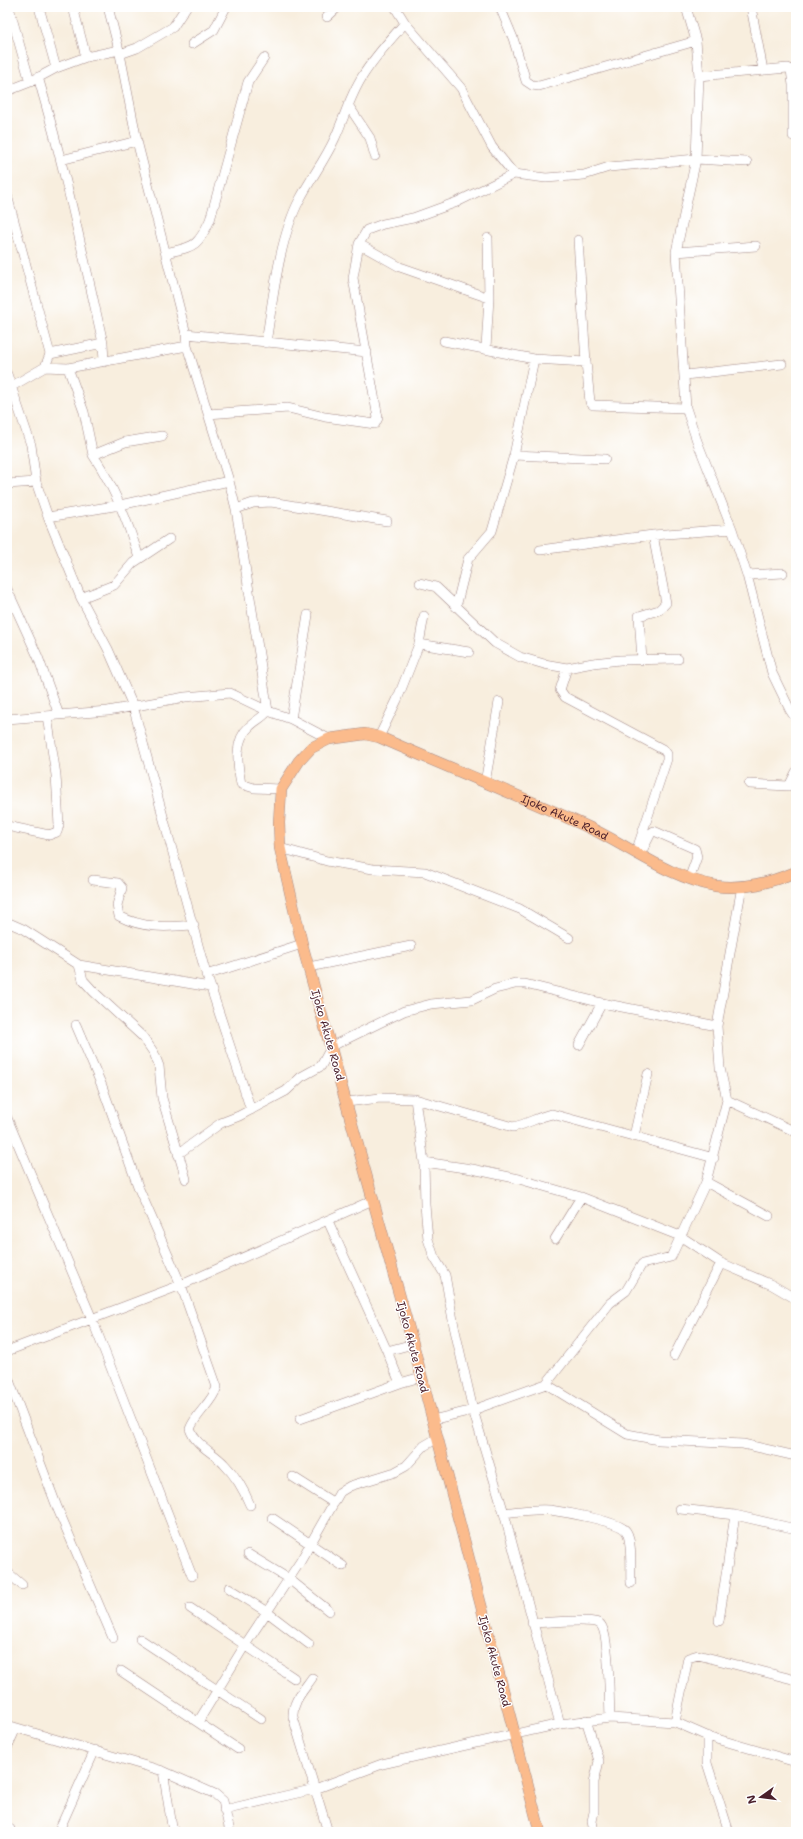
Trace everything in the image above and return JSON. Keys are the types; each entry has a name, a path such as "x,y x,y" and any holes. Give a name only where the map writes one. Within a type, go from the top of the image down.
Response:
{"main road":[{"name":"Ijoko Akute Road","path":"540,1832 436,1439 413,1344 332,1046 302,944 280,848 279,823 281,789 299,761 311,748 329,739 365,734 379,737 585,826 689,879 716,886 742,886 760,884 796,872"}],"street":[{"path":"9,7 30,82"},
{"path":"39,7 56,68"},
{"path":"73,7 86,57"},
{"path":"108,7 120,52 137,141 188,346 236,509 268,711"},
{"path":"7,91 30,82 56,68 86,57 137,48 172,27 186,7"},
{"path":"192,44 214,30 226,7"},
{"path":"327,17 338,7"},
{"path":"394,7 405,23 461,88 492,148 514,174"},
{"path":"500,7 513,38 526,81 532,86 540,86 696,41"},
{"path":"686,7 696,41 699,76 696,159 676,252 686,408 748,575 772,673 796,719"},
{"path":"751,7 763,70"},
{"path":"266,343 286,238 300,199 335,139 348,105 361,78 376,56 405,23"},
{"path":"166,253 192,246 201,239 210,220 229,156 248,82 264,58"},
{"path":"699,76 788,68 791,70 793,85 792,136"},
{"path":"38,77 61,160 103,343 104,362"},
{"path":"348,105 370,138 375,156"},
{"path":"61,160 137,141"},
{"path":"208,414 288,408 325,417 375,424 378,418 353,278 358,244 367,230 384,224 413,218 457,202 514,174 546,178 584,175 609,167 696,159 747,162"},
{"path":"7,195 50,354 45,367"},
{"path":"486,348 489,298 488,238"},
{"path":"578,240 590,402 593,405 686,408"},
{"path":"358,244 400,267 489,298"},
{"path":"676,252 756,246"},
{"path":"186,334 367,352"},
{"path":"444,341 486,348 534,359 586,362"},
{"path":"50,354 103,343"},
{"path":"9,388 45,367 68,368 188,346"},
{"path":"456,607 468,559 492,531 514,455 534,359"},
{"path":"685,375 782,364"},
{"path":"68,368 84,412 93,454 109,480 120,505 139,558"},
{"path":"7,374 9,388 31,445 36,482 48,517 81,598 108,649 133,706 194,925 206,975 251,1110"},
{"path":"93,454 125,442 162,436"},
{"path":"514,455 605,458"},
{"path":"48,517 120,505 229,481"},
{"path":"7,484 36,482"},
{"path":"236,509 252,503 271,502 387,521"},
{"path":"540,550 653,535 732,529"},
{"path":"642,660 639,616 660,610 666,603 653,535"},
{"path":"81,598 114,585 122,574 139,558 169,540"},
{"path":"748,575 783,573"},
{"path":"420,583 436,587 495,643 520,657 567,668 593,662 678,659"},
{"path":"7,589 38,657 60,715"},
{"path":"291,719 308,614"},
{"path":"379,737 397,700 419,644 424,616"},
{"path":"419,644 469,652"},
{"path":"567,668 560,690 565,698 664,750 668,754 638,854"},
{"path":"7,719 60,715 133,706 185,696 230,693 268,711 291,719 329,739"},
{"path":"485,783 499,702"},
{"path":"268,711 261,719 248,728 240,743 237,763 242,784 254,788 281,789"},
{"path":"7,826 48,835 57,832 59,826 56,775 47,716"},
{"path":"749,784 789,786 796,772"},
{"path":"638,854 651,833 654,831 695,849 697,857 689,879"},
{"path":"280,848 327,861 373,869 425,872 520,909 569,938"},
{"path":"93,880 118,884 122,888 117,905 119,916 129,921 162,928 194,925"},
{"path":"432,1420 473,1410 546,1384 610,1303 626,1291 642,1264 671,1257 706,1182 714,1158 727,1100 720,1068 717,1026 742,886"},
{"path":"7,922 24,929 79,965 210,987"},
{"path":"206,975 302,944"},
{"path":"309,967 411,946"},
{"path":"79,965 83,980 143,1037 154,1053 159,1066 162,1098 186,1179"},
{"path":"178,1154 221,1123 251,1110 286,1091 301,1077 322,1066 332,1046 404,1011 431,1004 472,1000 495,989 515,984 525,984 602,1003 717,1026"},
{"path":"579,1045 602,1003"},
{"path":"76,1025 102,1086 139,1189 181,1284 218,1387 211,1400 193,1420 190,1429 192,1436 216,1456 233,1474 244,1490 250,1506"},
{"path":"634,1136 648,1074"},
{"path":"347,1102 380,1098 415,1099 513,1127 525,1124 538,1116 552,1114 714,1158"},
{"path":"415,1099 424,1162 425,1205 428,1239 434,1258 445,1275 454,1326 473,1410 504,1513 560,1724"},
{"path":"727,1100 796,1132"},
{"path":"7,1118 92,1319 192,1576"},
{"path":"424,1162 472,1169 519,1179 581,1197 680,1236 721,1263 772,1285 796,1299"},
{"path":"706,1182 769,1216"},
{"path":"555,1239 581,1197"},
{"path":"7,1351 181,1284 328,1221 373,1200"},
{"path":"328,1221 400,1383"},
{"path":"674,1356 721,1263"},
{"path":"387,1351 413,1344"},
{"path":"7,1375 58,1507 113,1638"},
{"path":"300,1419 400,1383 421,1377"},
{"path":"546,1384 627,1434 659,1440 744,1444 796,1456"},
{"path":"198,1722 219,1690 245,1645 289,1579 340,1492 350,1486 395,1472 406,1466 424,1446 436,1439"},
{"path":"293,1477 334,1503"},
{"path":"680,1509 735,1515 796,1529"},
{"path":"504,1513 549,1510 585,1516 621,1526 627,1532 629,1539 631,1583"},
{"path":"719,1620 735,1515"},
{"path":"272,1518 343,1566"},
{"path":"248,1554 289,1579 329,1611"},
{"path":"7,1572 22,1585"},
{"path":"230,1588 267,1612 309,1644"},
{"path":"190,1608 294,1678"},
{"path":"532,1623 590,1621 600,1623 605,1630 607,1643 610,1718"},
{"path":"140,1639 261,1719"},
{"path":"674,1722 688,1658 692,1656 698,1655 796,1680"},
{"path":"121,1671 238,1749"},
{"path":"312,1678 292,1709 294,1722 328,1832"},
{"path":"224,1810 315,1789 382,1764 560,1724 586,1720 610,1718 674,1722 707,1736 796,1762"},
{"path":"586,1720 599,1761 594,1782 594,1812 592,1821 594,1832"},
{"path":"7,1748 11,1726 163,1771 215,1794 223,1801 230,1832"},
{"path":"707,1736 706,1763 729,1832"},
{"path":"60,1828 95,1750"},
{"path":"163,1771 173,1832"}]}
